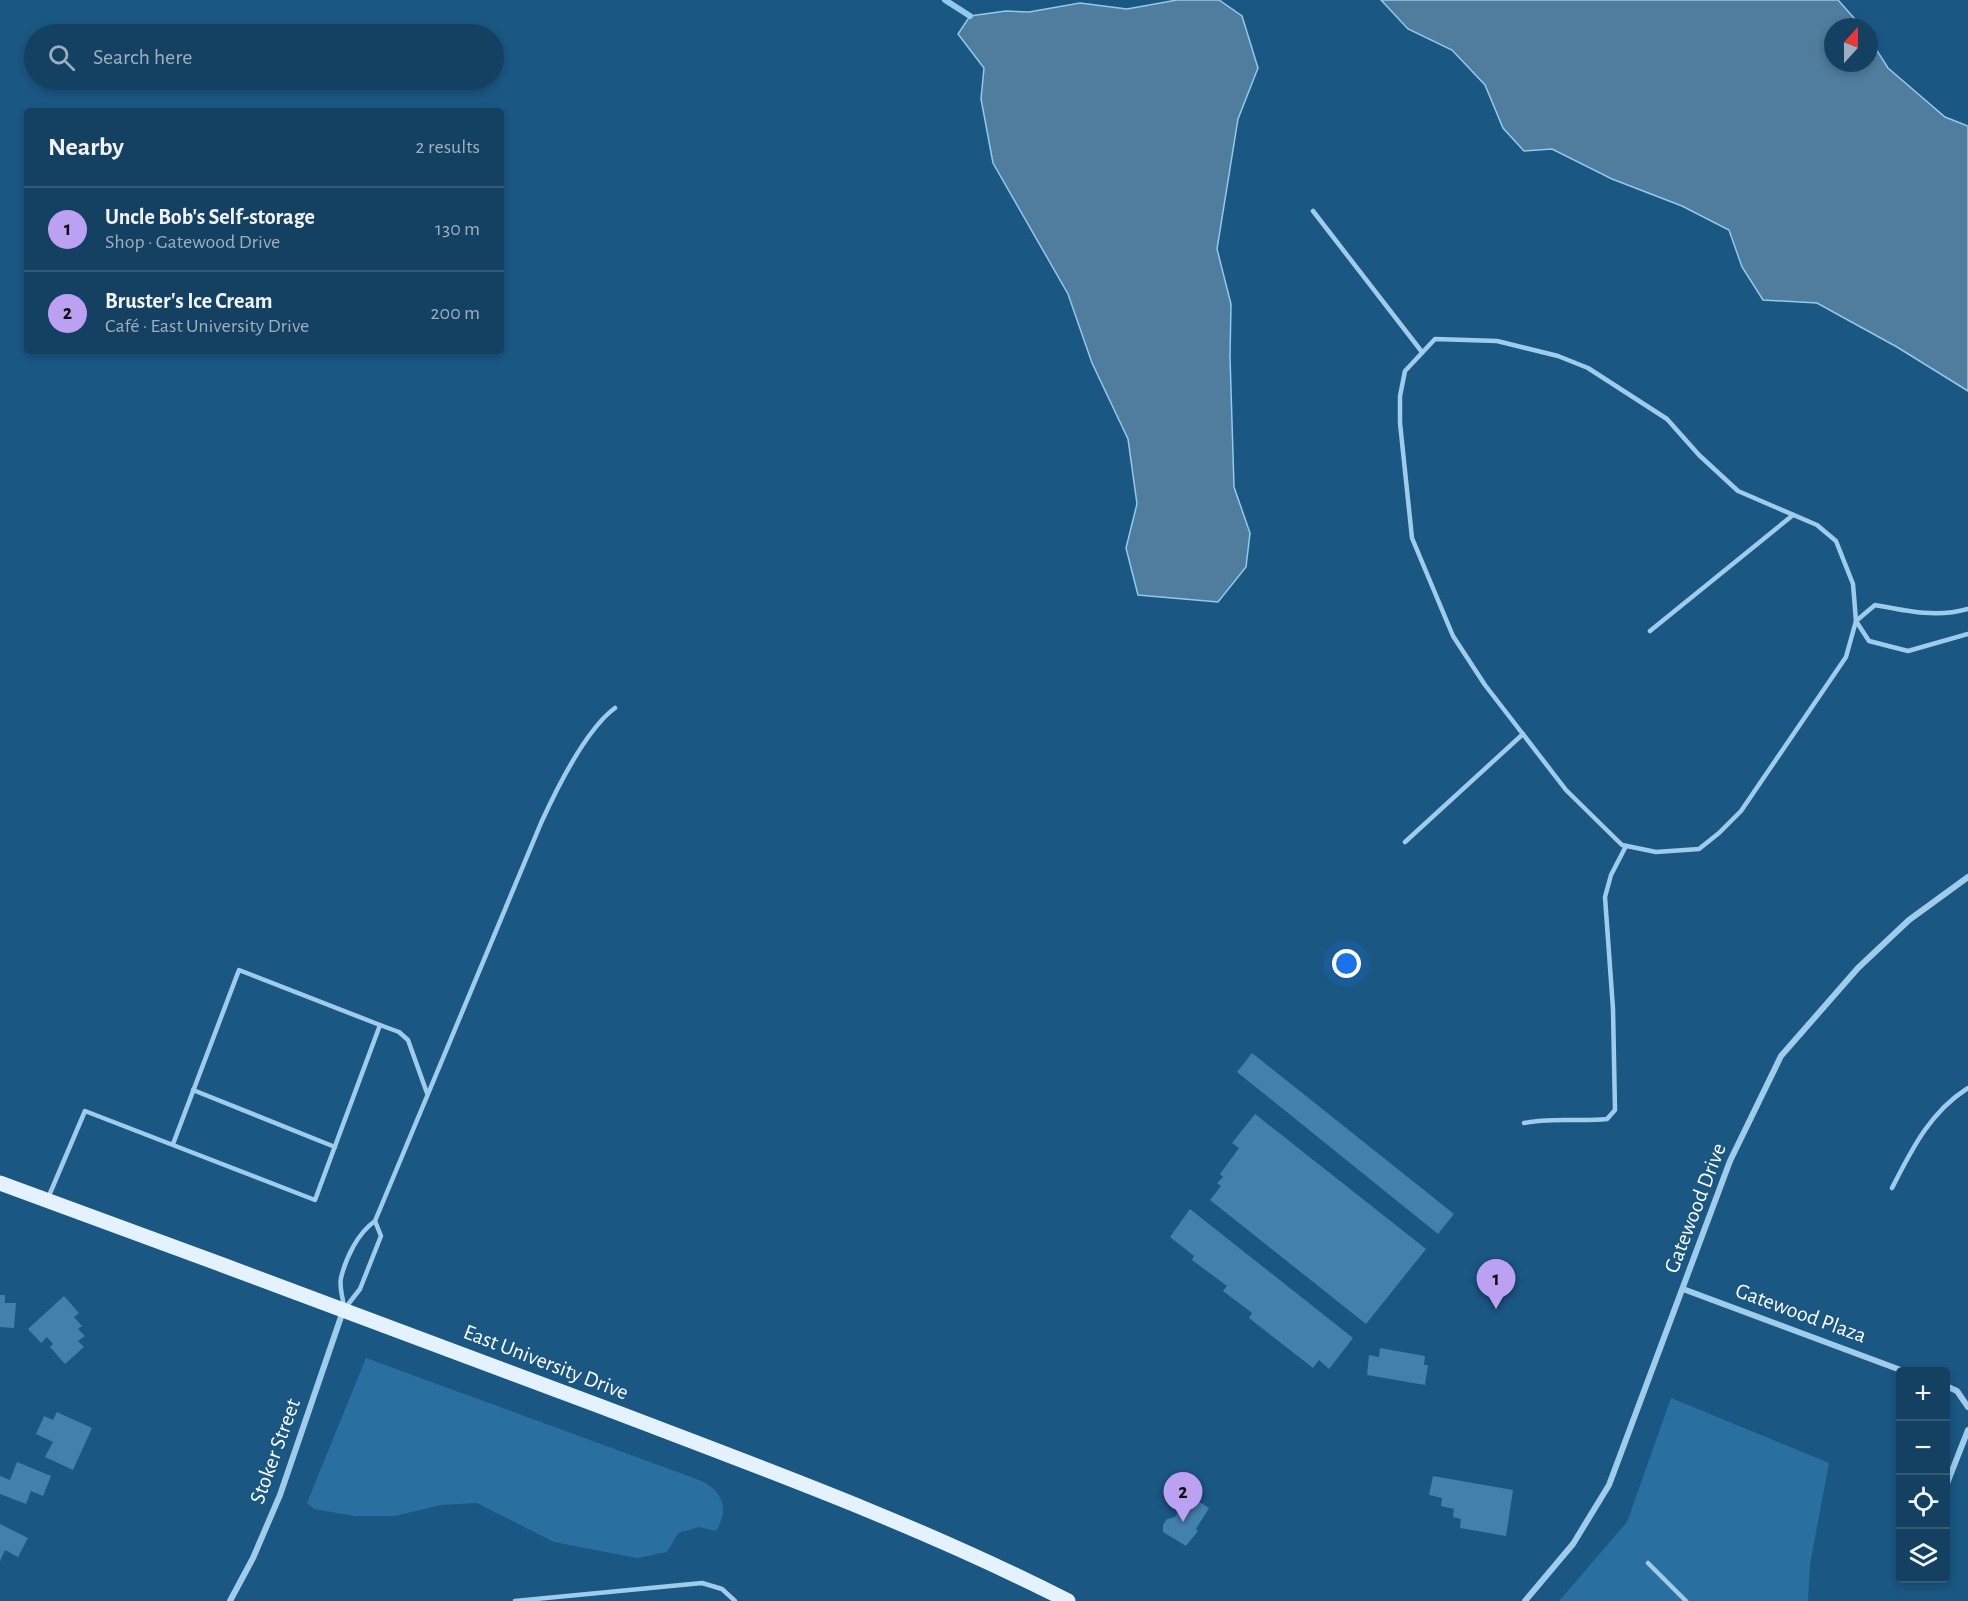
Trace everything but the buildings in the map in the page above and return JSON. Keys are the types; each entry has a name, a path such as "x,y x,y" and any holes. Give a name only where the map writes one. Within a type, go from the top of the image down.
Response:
{"main road":[{"name":"East University Drive","path":"0,1183 344,1309 797,1481 1001,1567 1068,1601"}],"street":[{"name":"Gatewood Drive","path":"1525,1601 1573,1544 1609,1485 1730,1161 1781,1056 1858,968 1910,920 1968,878"},
{"name":"Gatewood Plaza","path":"1683,1289 1896,1368"},
{"name":"Stoker Street","path":"230,1601 254,1558 280,1495 344,1309"},
{"path":"1950,1388 1957,1391 1968,1407"},
{"path":"1950,1476 1968,1430"}],"lane":[{"path":"1313,211 1422,352"},
{"path":"1435,339 1497,341 1558,356 1588,368 1667,419 1699,455 1738,491 1817,525 1836,541 1853,584 1856,621 1846,657 1741,811 1699,849 1656,852 1626,846 1566,790 1485,685 1453,636 1412,538 1400,423 1400,396 1405,371 1422,352 1435,339"},
{"path":"1650,631 1793,515"},
{"path":"1856,621 1875,605 1911,612 1950,614 1968,609"},
{"path":"1856,621 1869,641 1908,651 1968,634"},
{"path":"344,1309 341,1280 362,1230 375,1221 427,1093 560,783 603,716 615,708"},
{"path":"1405,842 1523,734"},
{"path":"1524,1123 1544,1119 1576,1122 1606,1119 1615,1110 1613,1009 1605,897 1611,874 1626,846"},
{"path":"173,1144 239,970 399,1032 408,1040 427,1093"},
{"path":"47,1200 85,1111 315,1200 380,1025"},
{"path":"1892,1188 1932,1118 1968,1088"},
{"path":"193,1090 335,1147"},
{"path":"344,1309 360,1289 381,1236 375,1221"},
{"path":"1648,1563 1686,1601"},
{"path":"515,1601 702,1582 722,1589 735,1601"}],"shaded area":[{"path":"1177,0 1219,0 1242,16 1258,68 1238,119 1217,249 1231,304 1230,357 1234,487 1250,533 1246,567 1218,602 1138,595 1126,548 1137,504 1128,439 1092,363 1068,294 993,163 981,99 984,68 958,34 970,16 1006,11 1029,12 1080,3 1127,9"},
{"path":"1381,0 1838,0 1854,18 1824,18 1824,72 1878,72 1878,52 1888,68 1945,117 1968,126 1968,391 1897,347 1817,303 1763,300 1742,267 1729,230 1682,206 1612,179 1552,149 1524,151 1503,128 1485,85 1452,50 1408,29"},
{"path":"366,1358 702,1481 720,1496 723,1509 720,1523 716,1531 699,1527 678,1533 667,1552 637,1558 554,1542 477,1503 441,1505 395,1516 354,1516 314,1509 307,1503"},
{"path":"1671,1398 1829,1463 1810,1564 1808,1601 1559,1601 1627,1522"}],"waterway":[{"path":"945,0 970,16"}],"place":[{"name":"Uncle Bob's Self-storage","path":"1496,1309"},
{"name":"Bruster's Ice Cream","path":"1183,1522"}]}
